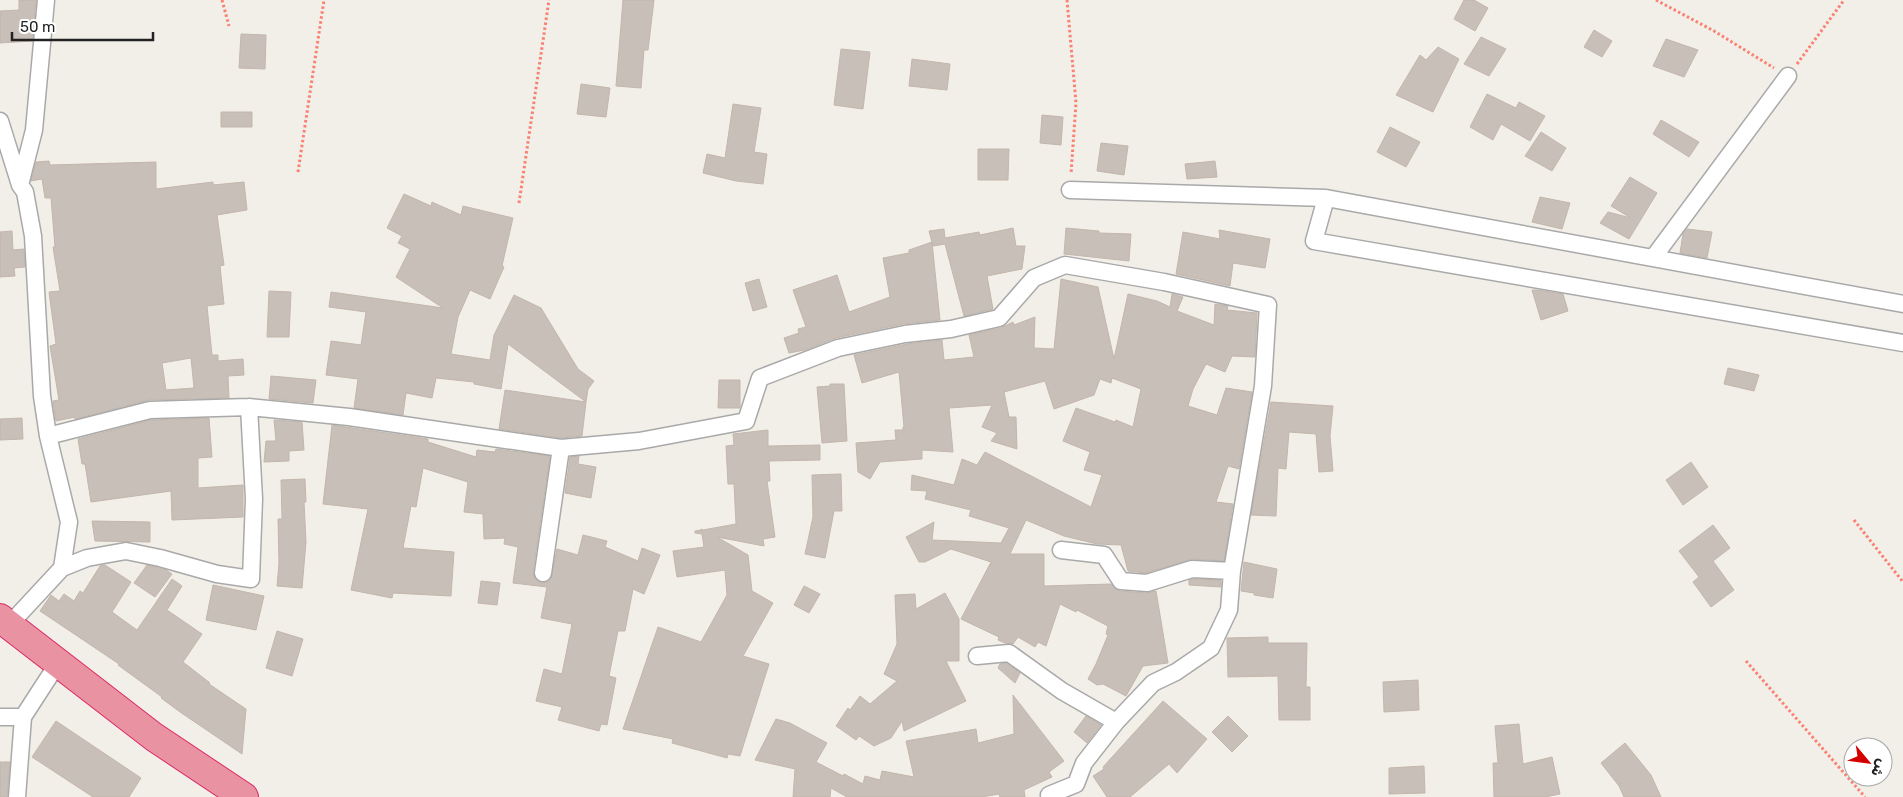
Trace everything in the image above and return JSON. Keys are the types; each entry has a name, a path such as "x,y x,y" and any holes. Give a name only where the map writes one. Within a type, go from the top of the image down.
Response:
{"highway":[{"path":"4,622 154,737 244,797"}],"street":[{"path":"20,185 34,130 46,0"},
{"path":"1653,258 1788,76"},
{"path":"0,121 20,185 25,192 33,236 42,396 48,436 70,522 62,568"},
{"path":"1070,190 1326,198 1903,304"},
{"path":"1326,198 1314,241 1903,343"},
{"path":"48,436 150,410 249,407 349,417 561,448 639,441 746,421 760,378 838,348 905,334 951,329 999,318 1034,278 1065,265 1164,282 1268,305 1263,386 1232,571 1229,610 1211,648 1176,672 1153,682 1116,722 1084,763 1076,784 1049,795"},
{"path":"4,622 62,568 87,558 126,551 160,558 217,574 251,579 254,498 249,407"},
{"path":"543,573 561,448"},
{"path":"1061,550 1104,555 1121,581 1147,583 1192,569 1232,571"},
{"path":"977,656 1008,653 1062,691 1116,722"},
{"path":"17,797 23,717 58,663"},
{"path":"0,717 23,717"}],"path":[{"path":"222,0 229,26"},
{"path":"298,172 324,0"},
{"path":"519,203 549,0"},
{"path":"1067,0 1076,103 1070,190"},
{"path":"1656,0 1714,31 1744,51 1788,76 1844,0"},
{"path":"1854,520 1903,582"},
{"path":"1746,661 1865,797"}],"building":[{"path":"19,0 36,0 32,41 0,43 0,11 19,10"},
{"path":"623,0 654,0 648,50 644,50 641,88 616,86"},
{"path":"1464,0 1474,0 1488,8 1475,31 1454,19"},
{"path":"1594,30 1612,41 1602,57 1584,47"},
{"path":"241,34 266,35 265,69 239,68"},
{"path":"1481,37 1506,49 1489,76 1464,64"},
{"path":"1666,39 1698,50 1684,77 1653,66"},
{"path":"1438,47 1459,59 1433,112 1396,95 1420,55 1426,60"},
{"path":"841,49 870,52 863,109 834,105"},
{"path":"912,59 950,64 947,90 909,86"},
{"path":"581,84 610,88 606,117 577,114"},
{"path":"1487,94 1516,108 1519,102 1545,116 1530,141 1501,124 1493,140 1470,127"},
{"path":"733,104 761,108 754,152 767,154 763,184 736,181 703,173 707,154 725,158"},
{"path":"221,112 252,112 252,127 221,127"},
{"path":"1042,115 1063,117 1061,145 1040,143"},
{"path":"1661,120 1699,142 1689,157 1653,134"},
{"path":"1390,127 1420,142 1406,167 1377,152"},
{"path":"1541,132 1566,148 1552,171 1525,156"},
{"path":"1101,143 1128,146 1124,175 1097,171"},
{"path":"978,149 1009,149 1008,180 978,180"},
{"path":"49,161 50,165 156,162 156,189 213,182 213,185 244,182 247,210 217,215 224,265 220,266 224,304 207,306 212,355 218,355 218,361 243,359 244,375 228,376 229,398 149,400 75,419 75,417 56,421 53,401 59,400 50,346 56,344 49,292 60,291 53,247 55,247 51,198 45,198 42,179 31,181 36,162","holes":["191,358 194,388 166,390 162,363"]},
{"path":"1215,161 1217,177 1187,179 1185,164"},
{"path":"1630,177 1657,193 1629,239 1600,223 1608,212 1631,218 1611,206"},
{"path":"404,194 431,206 432,202 461,215 463,206 513,218 502,266 504,267 490,299 470,290 458,317 451,354 490,360 494,335 514,295 541,308 578,369 594,381 588,389 586,402 508,344 501,389 474,384 474,382 436,378 432,398 406,393 403,415 354,408 358,379 326,375 331,341 361,345 366,312 329,307 331,292 443,308 396,277 410,249 398,243 402,236 387,228"},
{"path":"1540,197 1570,203 1562,229 1532,222"},
{"path":"1013,228 1016,246 1025,246 1022,269 987,276 993,309 964,316 945,244 933,246 929,231 944,229 945,238 979,232 980,235"},
{"path":"1066,228 1099,231 1099,233 1131,234 1129,261 1064,254"},
{"path":"1687,229 1712,232 1707,258 1680,253 1683,234"},
{"path":"1219,230 1270,239 1265,268 1233,263 1230,286 1176,274 1183,232 1220,239"},
{"path":"12,231 13,250 24,249 25,267 14,268 15,276 0,277 0,232"},
{"path":"932,242 940,320 903,324 836,338 805,350 789,353 784,338 799,333 798,329 806,327 793,290 837,275 849,312 890,297 883,258 909,253 909,250"},
{"path":"759,279 767,307 753,311 745,283"},
{"path":"1061,279 1098,287 1114,359 1128,294 1157,301 1170,307 1172,294 1183,297 1177,311 1214,325 1215,304 1228,306 1227,310 1257,313 1255,357 1232,356 1225,372 1206,364 1193,389 1188,406 1217,415 1226,388 1252,392 1239,469 1228,466 1216,502 1233,504 1224,561 1192,559 1146,573 1128,571 1121,545 1097,544 1064,536 1026,520 1010,554 1044,554 1044,586 1111,584 1120,591 1146,593 1156,591 1168,663 1143,666 1126,696 1103,684 1097,685 1088,679 1108,635 1106,634 1108,626 1077,610 1076,612 1060,604 1046,646 1038,642 1035,647 1018,637 1013,644 998,640 999,637 961,619 991,562 951,549 925,562 919,562 906,537 934,522 932,540 1001,543 1009,528 969,516 971,510 925,499 927,491 911,490 912,475 954,485 962,459 977,465 985,452 1091,507 1102,475 1084,470 1090,452 1063,441 1076,408 1133,427 1141,389 1112,378 1111,383 1100,379 1094,395 1054,409 1045,381 1004,392 1009,417 1016,417 1017,449 991,441 997,433 982,427 992,405 949,408 953,452 922,450 922,459 880,462 870,479 858,472 856,443 896,440 895,430 903,430 904,427 899,372 862,383 854,355 907,344 942,340 944,360 974,357 969,335 1001,328 1013,322 1014,325 1035,317 1034,348 1054,349"},
{"path":"1532,290 1563,294 1568,311 1541,320"},
{"path":"269,291 291,292 289,337 267,337"},
{"path":"1728,368 1759,375 1754,391 1724,384"},
{"path":"271,376 316,380 313,403 269,399"},
{"path":"719,380 740,380 740,408 718,408"},
{"path":"830,384 844,384 847,441 822,443 817,387 830,386"},
{"path":"505,390 586,402 582,436 561,438 499,429"},
{"path":"1271,402 1333,406 1330,436 1333,471 1319,472 1316,434 1289,432 1286,469 1278,468 1276,516 1251,515"},
{"path":"22,418 23,439 0,440 0,419"},
{"path":"209,418 212,457 198,458 198,488 243,485 243,517 172,520 171,491 91,502 85,464 82,464 78,439 151,420"},
{"path":"274,420 302,422 304,450 289,451 289,461 264,462 266,441 276,441"},
{"path":"332,425 428,439 428,442 476,457 477,450 495,452 496,449 550,456 533,572 534,577 541,583 551,579 557,549 578,555 583,535 607,541 605,547 638,561 642,548 660,555 644,594 633,589 625,631 618,631 609,676 616,678 607,725 601,724 599,731 558,720 562,707 536,701 544,669 562,674 572,624 541,618 547,587 513,583 518,547 504,544 505,538 484,539 483,514 464,512 468,482 423,468 416,507 411,506 403,548 454,552 451,596 393,593 392,598 351,590 368,509 323,504"},
{"path":"768,430 768,446 820,445 820,460 769,461 770,481 767,481 775,537 763,539 764,546 717,537 748,555 752,591 773,603 743,656 769,664 740,756 728,754 727,758 672,743 673,739 623,729 658,627 701,642 727,595 725,570 677,577 673,551 704,547 702,534 695,533 695,531 736,524 734,484 728,484 726,446 734,445 733,434"},
{"path":"579,456 578,464 596,467 591,498 565,493 570,457"},
{"path":"1691,462 1708,487 1683,505 1666,480"},
{"path":"841,474 842,511 834,511 825,558 805,554 813,517 812,475"},
{"path":"305,479 306,542 302,588 277,586 279,563 278,519 282,519 281,480"},
{"path":"92,521 150,522 150,542 95,541"},
{"path":"1713,525 1730,548 1713,561 1734,590 1711,607 1693,582 1699,577 1679,551"},
{"path":"1244,562 1277,569 1273,598 1241,591"},
{"path":"105,565 131,582 112,612 137,630 172,579 182,586 167,610 202,634 183,662 209,684 246,709 242,754 180,712 119,664 40,611 51,595 59,601 64,594 74,601 80,591 83,593 100,566"},
{"path":"147,565 166,570 172,574 155,597 134,583"},
{"path":"1189,580 1221,580 1221,587 1189,585"},
{"path":"481,581 500,583 497,605 478,603"},
{"path":"213,585 264,596 256,630 206,620"},
{"path":"804,586 820,594 809,613 794,605"},
{"path":"945,593 959,619 959,661 946,661 966,701 904,731 902,721 891,738 874,746 859,736 856,740 836,726 848,708 850,710 860,696 870,704 897,681 884,674 897,644 895,595 915,594 916,609"},
{"path":"277,631 303,639 292,676 266,668"},
{"path":"1268,637 1268,643 1307,643 1306,687 1310,687 1310,720 1279,720 1278,676 1228,677 1227,638"},
{"path":"1006,663 1020,673 1015,683 998,668 1000,664"},
{"path":"1418,680 1419,710 1384,712 1383,682"},
{"path":"1013,695 1064,761 1049,772 1052,777 1024,790 1025,797 1000,797 999,794 982,797 847,797 831,788 830,797 793,797 795,769 755,760 776,719 790,723 827,743 816,762 843,776 844,774 863,784 865,776 880,780 882,771 914,777 906,741 976,729 978,743 1014,734"},
{"path":"1163,701 1207,739 1177,773 1169,764 1130,797 1107,797 1093,776 1104,769 1103,767"},
{"path":"1086,716 1101,725 1087,743 1074,732"},
{"path":"1228,716 1248,736 1232,752 1212,732"},
{"path":"56,721 141,778 129,797 93,797 32,757"},
{"path":"1519,724 1523,764 1552,757 1560,794 1545,797 1494,797 1493,763 1498,763 1495,726"},
{"path":"1625,743 1651,775 1661,797 1624,797 1619,786 1601,763"},
{"path":"0,762 10,762 7,797 0,797"},
{"path":"1424,766 1425,793 1389,794 1389,768"}]}
